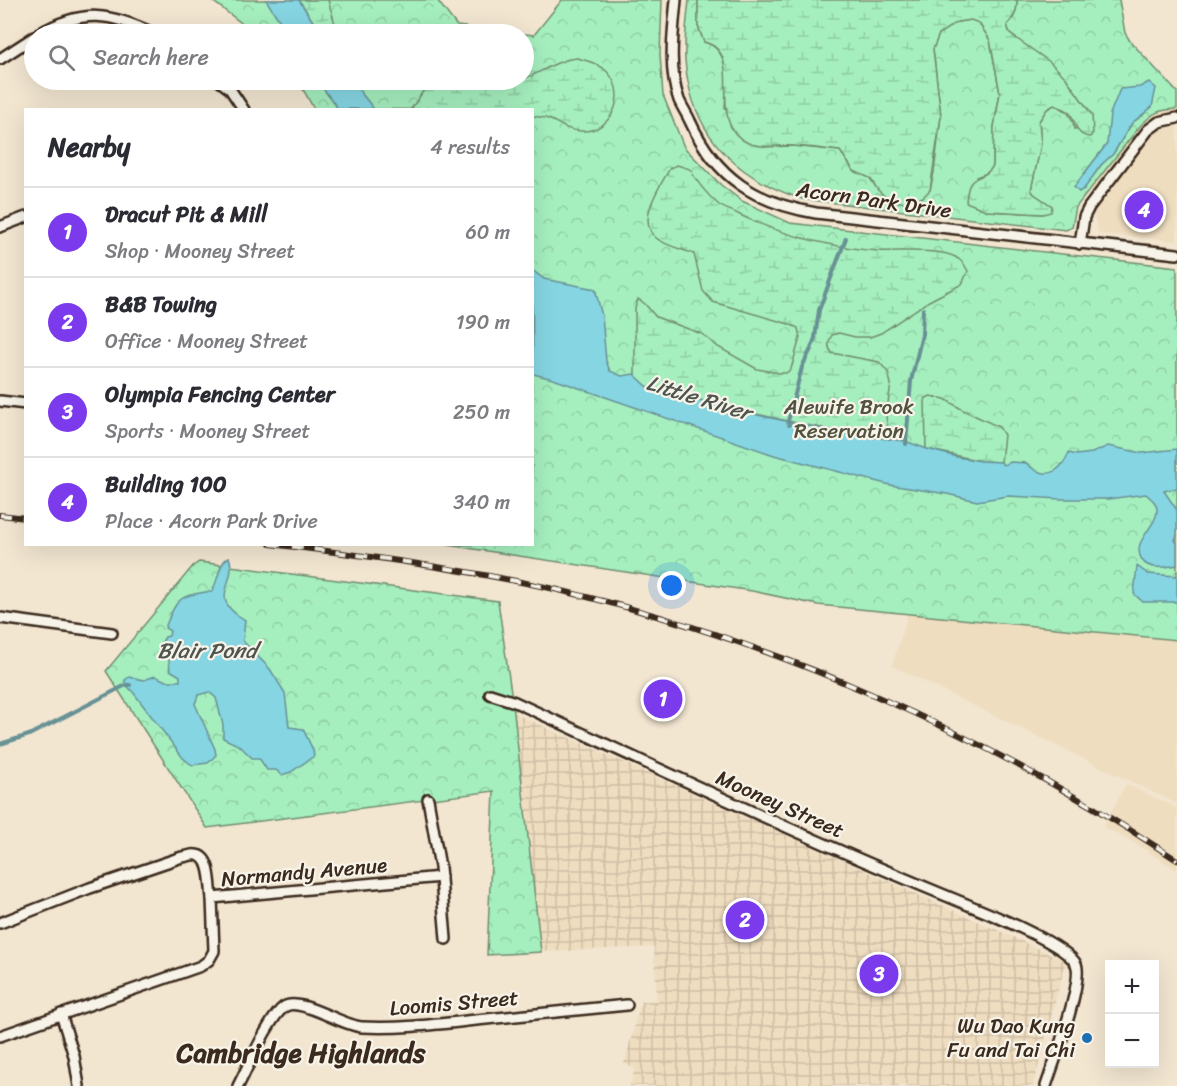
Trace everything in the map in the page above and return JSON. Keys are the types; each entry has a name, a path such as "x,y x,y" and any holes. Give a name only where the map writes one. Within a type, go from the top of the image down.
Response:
{"street":[{"name":"Acorn Park Drive","path":"676,0 673,54 679,100 698,140 726,174 744,188 781,206 807,212 1177,254"},
{"path":"58,24 78,17 97,16 130,24"},
{"path":"0,60 24,44"},
{"path":"231,90 243,108"},
{"path":"1080,244 1084,217 1089,207 1141,139 1159,122 1177,118"},
{"path":"0,227 24,218"},
{"path":"0,401 24,404"},
{"path":"0,618 112,633"},
{"name":"Mooney Street","path":"490,694 515,702 708,792 922,887 1006,921 1055,946 1077,965 1078,975 1046,1086"},
{"path":"428,799 441,877 446,939"},
{"name":"Normandy Avenue","path":"0,923 90,888 182,857 196,855 207,863 212,898 441,877"},
{"path":"0,1036 201,966 209,960 214,951 212,898"},
{"name":"Loomis Street","path":"238,1086 270,1024 288,1005 298,1005 319,1011 341,1023 360,1027 417,1026 627,1005"},
{"path":"61,1014 74,1056 79,1086"}],"shaded area":[{"path":"1177,109 1177,241 1099,234 1087,193 1127,141 1151,115 1161,110"},
{"path":"908,613 1177,640 1177,804 892,666"},
{"path":"514,713 1066,961 1033,1086 630,1086 635,1068 624,1064 641,1001 657,1001 654,947 541,952"},
{"path":"1126,784 1177,808 1177,870 1103,827"}],"green space":[{"name":"Alewife Brook Reservation","path":"211,0 437,0 455,24 243,24"},
{"path":"299,0 328,0 335,24 315,24"},
{"name":"Alewife Brook Reservation","path":"562,0 662,0 660,55 663,95 684,147 721,185 742,201 790,223 1177,267 1177,640 818,605 752,591 454,546 534,546 534,108 313,108 304,90 534,90 534,35"},
{"path":"689,0 698,0 698,26 704,42 713,46 723,60 726,79 725,108 765,147 792,146 840,151 854,171 870,178 878,190 930,190 941,116 933,49 939,34 957,22 972,20 979,23 990,40 1000,93 994,127 993,166 990,172 976,177 988,211 1043,214 1052,206 1031,190 1041,144 1039,121 1047,109 1054,105 1068,114 1075,129 1092,115 1066,78 1010,34 1007,25 1015,14 1017,0 1119,0 1125,33 1177,92 1177,109 1157,113 1140,126 1076,207 1072,227 1066,230 802,199 778,190 737,165 720,149 707,131 696,110 685,60","holes":["1156,88 1143,115 1132,123 1113,154 1101,165 1084,189 1074,187 1107,144"]},
{"path":"698,0 1017,0 1015,14 1007,25 1010,34 1050,62 1066,78 1092,115 1093,133 1090,137 1081,134 1068,111 1054,105 1047,109 1039,121 1041,144 1031,190 1052,206 1051,212 1043,214 988,211 966,202 967,192 973,181 993,166 994,127 1000,93 990,40 979,23 971,20 957,22 939,34 933,49 941,116 930,190 923,197 908,203 890,201 878,190 870,178 854,171 840,151 794,146 759,146 748,143 735,133 728,120 723,59 717,48 704,42 698,26"},
{"path":"577,58 590,62 603,68 611,77 616,87 617,97 615,108 603,125 577,131 549,119 534,116 534,108 412,108 424,90 534,90 534,74"},
{"path":"677,165 690,169 719,205 773,228 807,239 860,249 939,252 954,256 964,265 968,271 962,284 929,301 881,333 870,337 855,337 839,333 832,335 829,346 832,353 879,362 888,372 891,384 886,416 889,440 798,423 707,402 648,387 635,377 635,308 638,299 656,317 702,334 718,347 757,369 786,373 791,369 800,338 798,328 789,324 713,302 703,291 694,254 659,240 650,230 648,221 652,202 670,168"},
{"path":"930,396 945,399 999,427 1004,435 1001,462 981,461 926,449 925,399"},
{"path":"199,562 498,601 514,713 541,952 487,955 494,791 207,828 106,671 193,566"}],"water":[{"path":"266,0 299,0 315,24 282,24"},
{"path":"1149,82 1156,88 1152,107 1132,123 1113,154 1079,192 1074,187 1107,144 1110,114 1120,89 1140,87"},
{"path":"324,90 359,90 373,108 337,108"},
{"path":"534,272 544,279 595,289 602,316 606,361 610,371 622,376 634,374 648,387 762,416 847,434 905,441 957,457 1001,462 1003,465 1011,462 1026,463 1039,472 1045,473 1050,473 1061,466 1069,453 1076,455 1092,453 1108,446 1142,453 1177,449 1177,488 1164,491 1177,510 1175,540 1177,565 1153,567 1142,560 1139,547 1156,516 1157,509 1146,494 1108,499 1008,496 977,501 890,485 774,455 534,374"},
{"name":"Blair Pond","path":"229,557 231,567 225,597 233,612 245,620 243,641 270,669 285,693 289,727 303,729 313,750 314,756 291,772 282,775 276,770 267,770 259,758 252,758 240,746 223,738 223,725 216,698 209,692 198,695 195,704 216,755 208,763 192,765 183,758 126,685 125,680 129,677 144,680 155,676 166,681 180,681 180,676 170,670 169,660 158,648 165,637 169,636 170,631 165,628 176,604 181,600 212,591 223,563"},
{"path":"1137,566 1148,574 1177,576 1177,602 1143,602 1134,594"}],"waterway":[{"path":"789,425 788,421 802,367 815,338 819,310 846,238"},
{"path":"906,444 911,381 922,335 923,309"},
{"path":"0,744 29,735 130,685"}],"railway":[{"path":"0,515 24,518"},
{"path":"286,546 480,574 550,588 633,609 715,634 796,663 876,696 953,732 1104,814 1177,860"}],"place":[{"name":"Building 100","path":"1144,210"},
{"name":"Dracut Pit & Mill","path":"663,699"},
{"name":"B&B Towing","path":"745,920"},
{"name":"Olympia Fencing Center","path":"879,974"},
{"name":"Wu Dao Kung Fu and Tai Chi","path":"1087,1038"}],"district":[{"name":"Cambridge Highlands","path":"301,1053"}],"water label":[{"name":"Little River","path":"699,397"}]}
